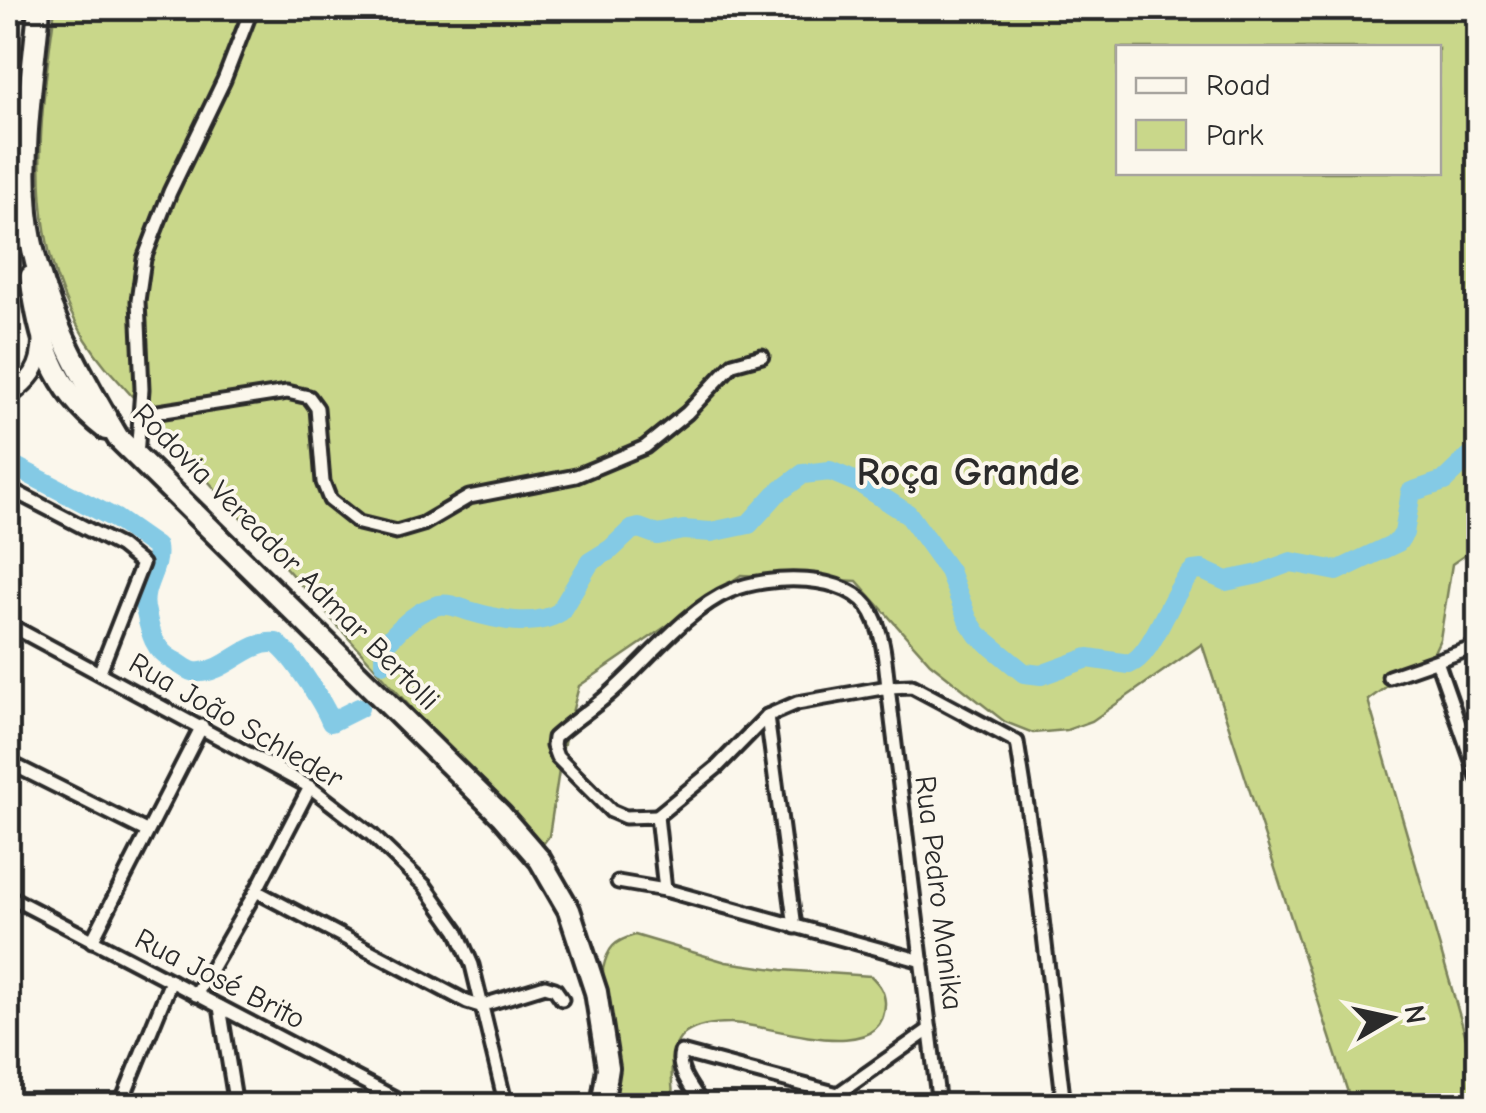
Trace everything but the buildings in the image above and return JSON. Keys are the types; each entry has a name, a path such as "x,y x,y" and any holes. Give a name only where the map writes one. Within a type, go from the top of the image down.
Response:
{"highway":[{"name":"Rodovia Vereador Admar Bertolli","path":"39,8 26,141 27,215 53,314 77,369 118,438 500,815 540,860 568,910 596,992 608,1068 602,1106"},
{"path":"27,215 28,260 41,338 60,378 80,405 118,438"}],"main road":[{"path":"8,397 33,378 41,356 41,338"},
{"path":"33,378 60,378"}],"street":[{"path":"137,456 142,389 138,301 144,259 252,8"},
{"path":"139,415 287,392 309,397 316,408 323,482 330,500 359,523 396,532 423,524 468,497 576,476 645,447 687,413 733,364 762,356"},
{"path":"8,488 120,546 142,564 100,671"},
{"name":"Rua Pedro Manika","path":"657,816 624,818 611,811 558,758 554,738 617,688 690,618 727,592 766,580 795,578 849,592 870,608 883,641 939,1106"},
{"name":"Rua João Schleder","path":"8,624 310,786 372,835 424,886 457,931 472,965 506,1106"},
{"path":"1389,677 1478,646"},
{"path":"1438,660 1478,778"},
{"path":"665,890 657,816 718,767 767,716 797,703 912,686 1017,742 1034,850 1064,1106"},
{"path":"767,716 795,927"},
{"path":"92,941 202,726"},
{"path":"8,762 146,831"},
{"path":"196,994 256,891 310,786"},
{"path":"618,882 665,890 922,961"},
{"path":"256,891 480,1006 545,986 555,989 562,999"},
{"name":"Rua José Brito","path":"8,896 410,1106"},
{"path":"120,1106 171,981"},
{"path":"220,1007 236,1106"},
{"path":"703,1106 680,1067 681,1052 838,1094 930,1029"}],"green space":[{"path":"55,8 1478,8 1478,546 1452,564 1440,639 1434,652 1368,700 1478,1079 1478,1105 1352,1105 1202,644 1092,721 1067,730 1033,733 1005,722 930,663 857,581 741,575 579,686 562,751 549,836 543,844 535,842 106,367 78,326 59,284 47,240 41,195 43,102"},
{"path":"635,935 726,962 871,976 881,988 885,1002 880,1023 866,1034 846,1039 730,1023 702,1026 686,1033 675,1047 674,1105 607,1105 603,969 613,946"}],"waterway":[{"path":"384,663 384,645 431,607 451,605 515,621 550,617 560,612 590,562 631,530 639,528 658,535 683,530 711,532 749,524 776,494 803,474 830,471 861,484 908,514 949,571 978,635 1024,673 1041,675 1088,658 1129,664 1146,649 1193,571 1202,570 1226,581 1291,562 1337,571 1398,542 1404,533 1411,492 1444,481 1469,457 1478,454"},
{"path":"8,463 116,519 156,547 144,600 154,639 167,657 192,671 206,671 255,647 276,643 307,680 331,722 359,708"}],"district":[{"name":"Roça Grande","path":"968,472"}]}
